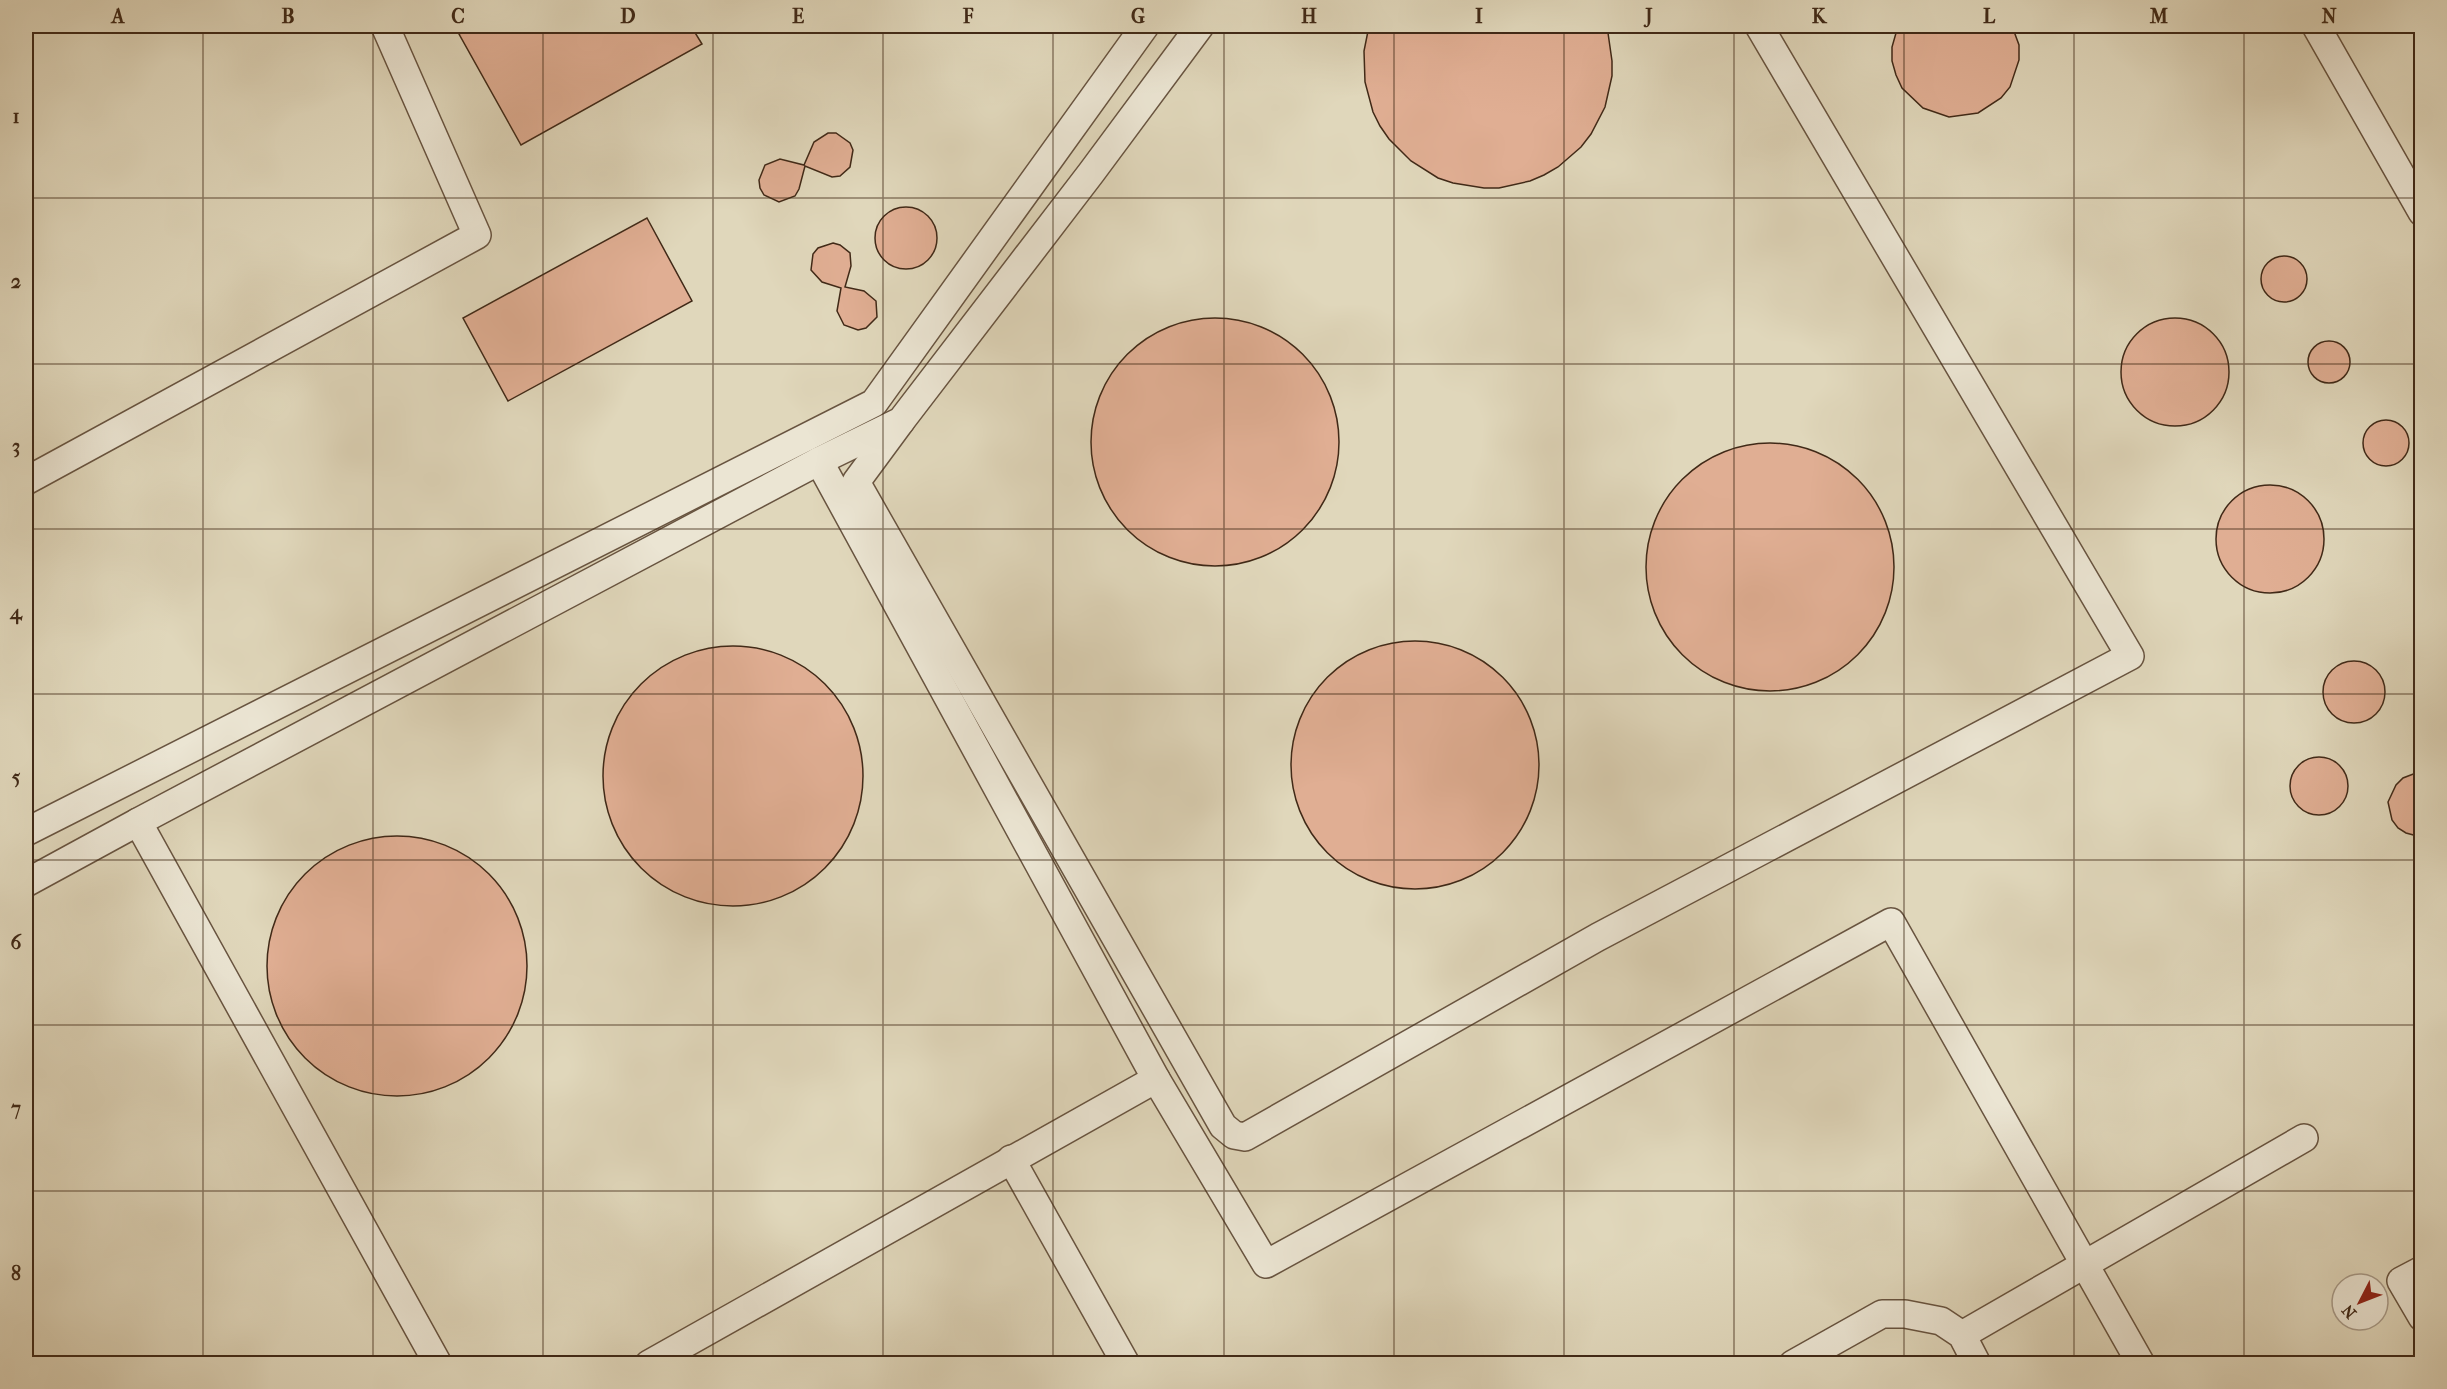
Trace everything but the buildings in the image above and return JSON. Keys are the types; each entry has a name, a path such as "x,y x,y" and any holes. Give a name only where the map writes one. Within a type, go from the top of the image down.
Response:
{"street":[{"path":"26,481 477,235 385,26"},
{"path":"26,832 874,404 1145,26"},
{"path":"1200,26 856,482 1223,1126 1234,1135 1245,1137 1598,937 2130,656 1759,26"},
{"path":"2316,26 2421,212"},
{"path":"26,883 819,461 901,421"},
{"path":"819,461 1156,1079 1266,1264 1891,922 2141,1364"},
{"path":"138,822 438,1364"},
{"path":"649,1364 1156,1079"},
{"path":"1962,1335 2304,1137"},
{"path":"1011,1159 1126,1364"},
{"path":"2421,1270 2401,1281 2421,1317"},
{"path":"1793,1364 1882,1314 1905,1314 1941,1321 1962,1335 1977,1364"}]}
